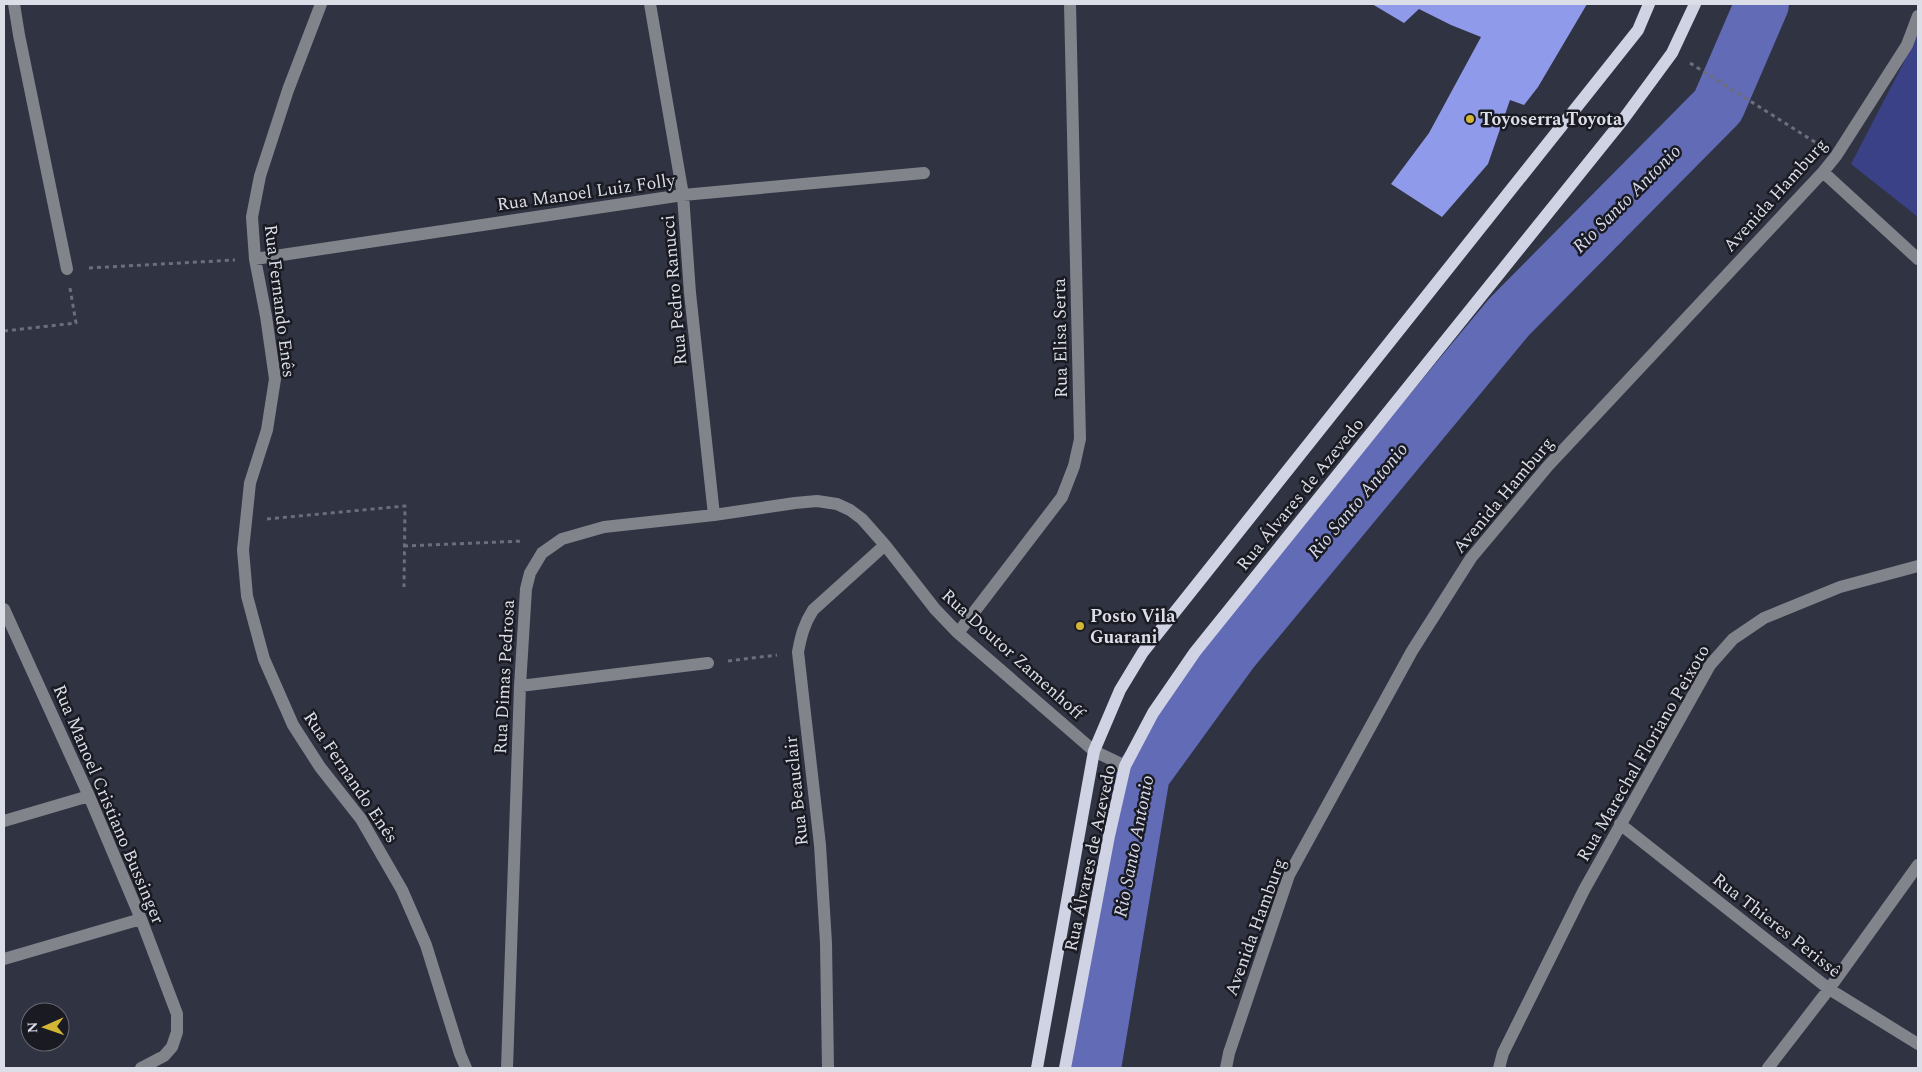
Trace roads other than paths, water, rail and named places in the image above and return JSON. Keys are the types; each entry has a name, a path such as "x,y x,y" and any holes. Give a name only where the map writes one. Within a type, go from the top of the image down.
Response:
{"main road":[{"name":"Rua Álvares de Azevedo","path":"1038,1068 1094,751 1120,690 1143,652 1638,30 1649,4"},
{"name":"Rua Álvares de Azevedo","path":"1065,1068 1109,836 1126,766 1154,712 1195,652 1622,122 1672,52 1695,4"}],"street":[{"path":"14,4 67,269"},
{"name":"Rua Fernando Enês","path":"321,4 288,90 260,176 252,217 255,258 275,379 267,430 250,483 243,550 247,596 264,659 293,725 320,767 361,819 402,890 426,945 466,1068"},
{"name":"Rua Pedro Ranucci","path":"650,4 683,196 690,293 714,515"},
{"name":"Rua Elisa Serta","path":"958,633 1062,497 1074,466 1080,439 1070,4"},
{"name":"Avenida Hamburg","path":"1226,1068 1229,1053 1289,876 1412,651 1471,558 1548,466 1823,172 1836,156 1906,45 1918,16"},
{"path":"1823,172 1918,259"},
{"name":"Rua Manoel Luiz Folly","path":"255,258 683,196 924,173"},
{"name":"Rua Doutor Zamenhoff","path":"795,503 817,501 837,504 850,510 862,519 935,610 958,633 1094,751 1126,766"},
{"name":"Rua Dimas Pedrosa","path":"507,1068 520,686 526,590 530,573 542,553 562,539 604,527 714,515 795,503"},
{"name":"Rua Beauclair","path":"828,1068 826,942 820,845 798,652 805,621 812,610 885,546"},
{"name":"Rua Marechal Floriano Peixoto","path":"1499,1068 1503,1053 1584,890 1710,665 1733,639 1764,618 1840,587 1918,566"},
{"name":"Rua Manoel Cristiano Bussinger","path":"6,617 89,796 177,1014 177,1032 172,1047 164,1056 141,1068"},
{"path":"520,686 708,663"},
{"path":"4,820 89,796"},
{"name":"Rua Thieres Perissê","path":"1620,824 1830,988 1918,1044"},
{"path":"1768,1068 1830,988 1918,865"},
{"path":"4,959 140,919"}],"waterway":[{"name":"Rio Santo Antonio","path":"1094,1068 1143,774 1233,650 1509,317 1718,106 1762,4"}],"place":[{"name":"Toyoserra Toyota","path":"1470,119"},
{"name":"Posto Vila Guarani","path":"1080,626"}]}
